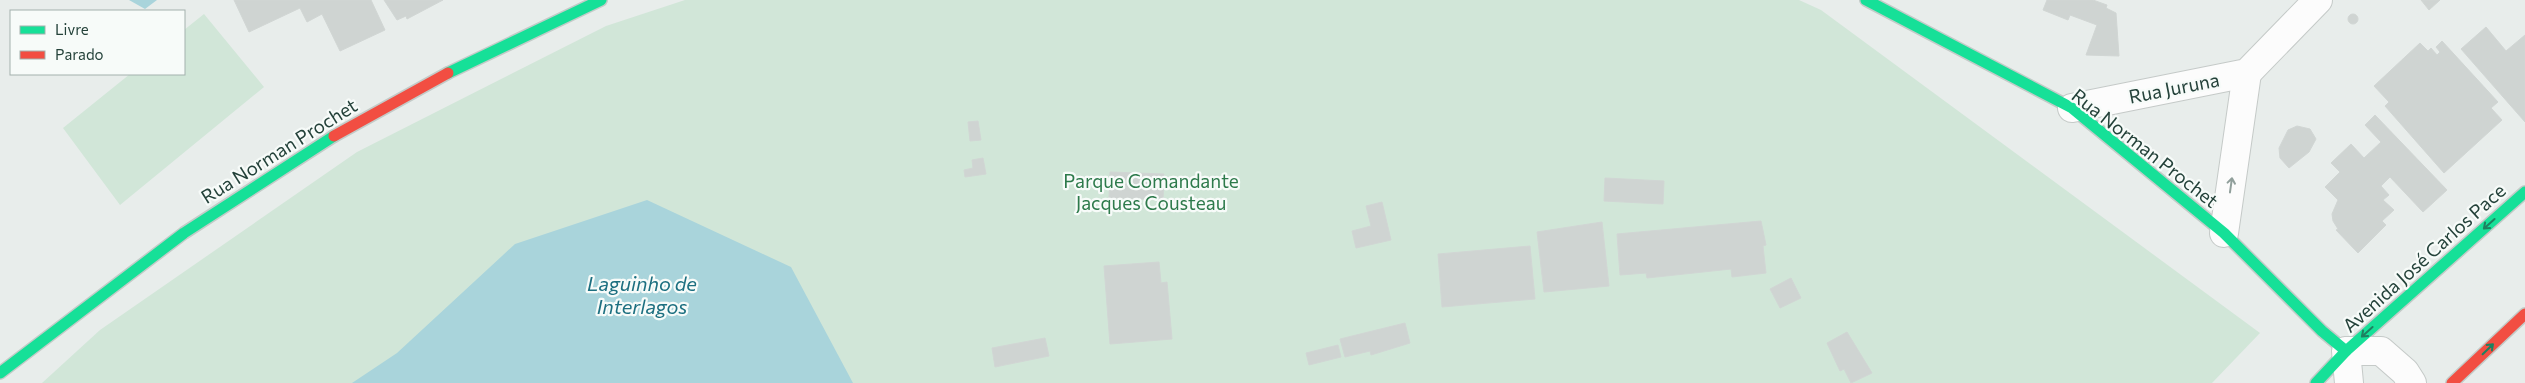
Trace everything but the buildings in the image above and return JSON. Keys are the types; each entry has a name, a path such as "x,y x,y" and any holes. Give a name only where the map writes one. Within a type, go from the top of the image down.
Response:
{"street":[{"name":"Rua Norman Prochet","path":"0,373 184,233 346,128 456,68 601,0"},
{"name":"Rua Norman Prochet","path":"1866,0 1965,50 2072,108 2224,233 2322,331 2346,350"},
{"path":"2247,73 2318,0"},
{"name":"Rua Juruna","path":"2072,108 2247,73 2224,233"},
{"name":"Avenida José Carlos Pace","path":"2316,383 2346,350 2525,192"},
{"path":"2452,383 2525,314"},
{"path":"2349,383 2346,350 2381,351 2405,372 2412,383"}],"green space":[{"name":"Parque Comandante Jacques Cousteau","path":"685,0 1799,0 1821,10 2260,333 2212,383 42,383 100,330 357,152 606,26"},
{"path":"204,14 264,87 120,205 63,128 129,75 185,75 185,29"}],"water":[{"path":"129,0 157,0 145,9"},
{"name":"Laguinho de Interlagos","path":"647,200 791,267 853,383 352,383 397,353 515,244"}],"traffic: fast":[{"path":"448,73 601,0"},
{"path":"1866,0 2072,108 2224,233 2322,331 2346,351"},
{"path":"0,373 184,233 334,136"},
{"path":"2316,383 2346,351 2525,192"}],"traffic: jam":[{"path":"334,136 448,73"},
{"path":"2452,383 2525,314"}]}
